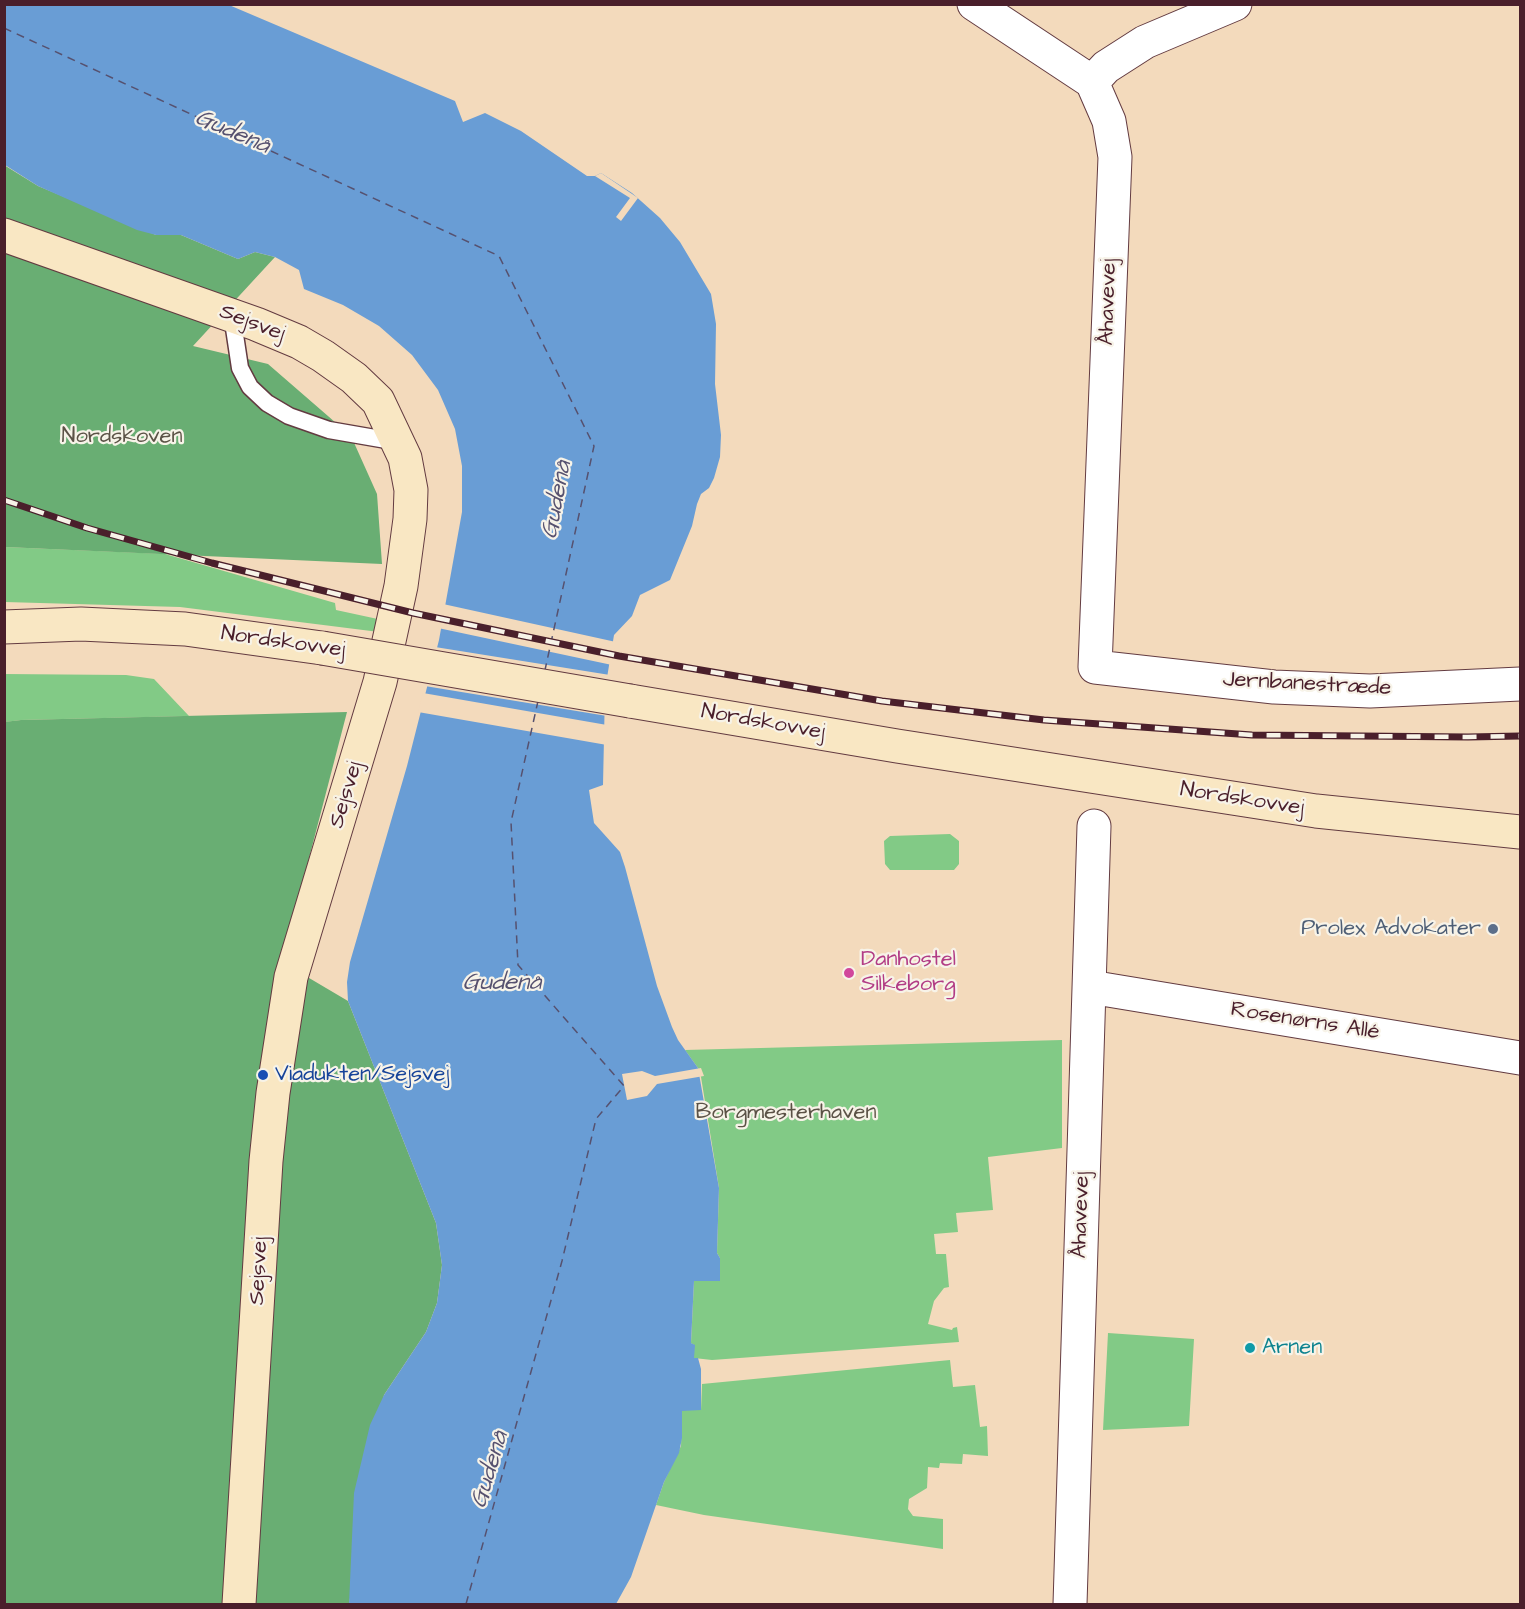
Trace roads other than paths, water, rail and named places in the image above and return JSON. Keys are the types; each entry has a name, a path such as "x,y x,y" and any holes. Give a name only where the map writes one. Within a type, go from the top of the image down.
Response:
{"street":[{"path":"974,4 1092,82 1106,67 1145,42 1235,4"},
{"name":"Åhavevej","path":"1092,82 1109,121 1115,157 1095,667"},
{"name":"Sejsvej","path":"4,235 232,315 299,342 323,356 354,378 378,401 405,458 411,490 410,519 401,586 380,682 291,977 273,1092 265,1183 239,1605"},
{"name":"Nordskovvej","path":"4,627 81,624 185,629 322,648 897,746 1316,811 1521,832"},
{"name":"Jernbanestræde","path":"1095,667 1274,687 1370,691 1521,684"},
{"name":"Åhavevej","path":"1070,1605 1094,826"},
{"name":"Rosenørns Allé","path":"1090,987 1521,1058"}],"lane":[{"path":"232,315 240,368 250,387 267,403 289,416 329,430 398,442"}],"water":[{"name":"Gudenå","path":"4,5 229,5 455,101 463,122 485,113 521,131 587,176 601,173 632,193 660,218 680,242 711,294 716,324 715,384 721,435 720,457 709,488 701,494 692,526 670,580 640,595 632,616 614,635 605,690 603,785 589,790 594,823 620,852 657,986 672,1027 678,1040 698,1068 719,1188 717,1253 720,1258 720,1281 694,1281 691,1343 695,1345 694,1358 698,1358 701,1369 701,1410 682,1411 682,1438 679,1453 664,1482 631,1577 616,1604 349,1604 354,1493 370,1425 384,1395 426,1332 437,1303 442,1265 436,1223 348,1001 347,982 350,962 407,766 439,640 462,512 462,466 455,429 438,390 412,355 379,326 343,305 304,289 299,270 275,257 255,252 238,259 181,235 156,235 137,230 38,186 5,165"}],"railway":[{"path":"4,500 87,528 212,563 413,613 619,656 882,701 1044,720 1252,735 1520,736"}],"place":[{"name":"Prolex Advokater","path":"1493,929"},
{"name":"Danhostel Silkeborg","path":"849,973"},
{"name":"Viadukten/Sejsvej","path":"263,1075"},
{"name":"Arnen","path":"1250,1348"}],"park label":[{"name":"Nordskoven","path":"122,437"},
{"name":"Borgmesterhaven","path":"786,1113"}]}
